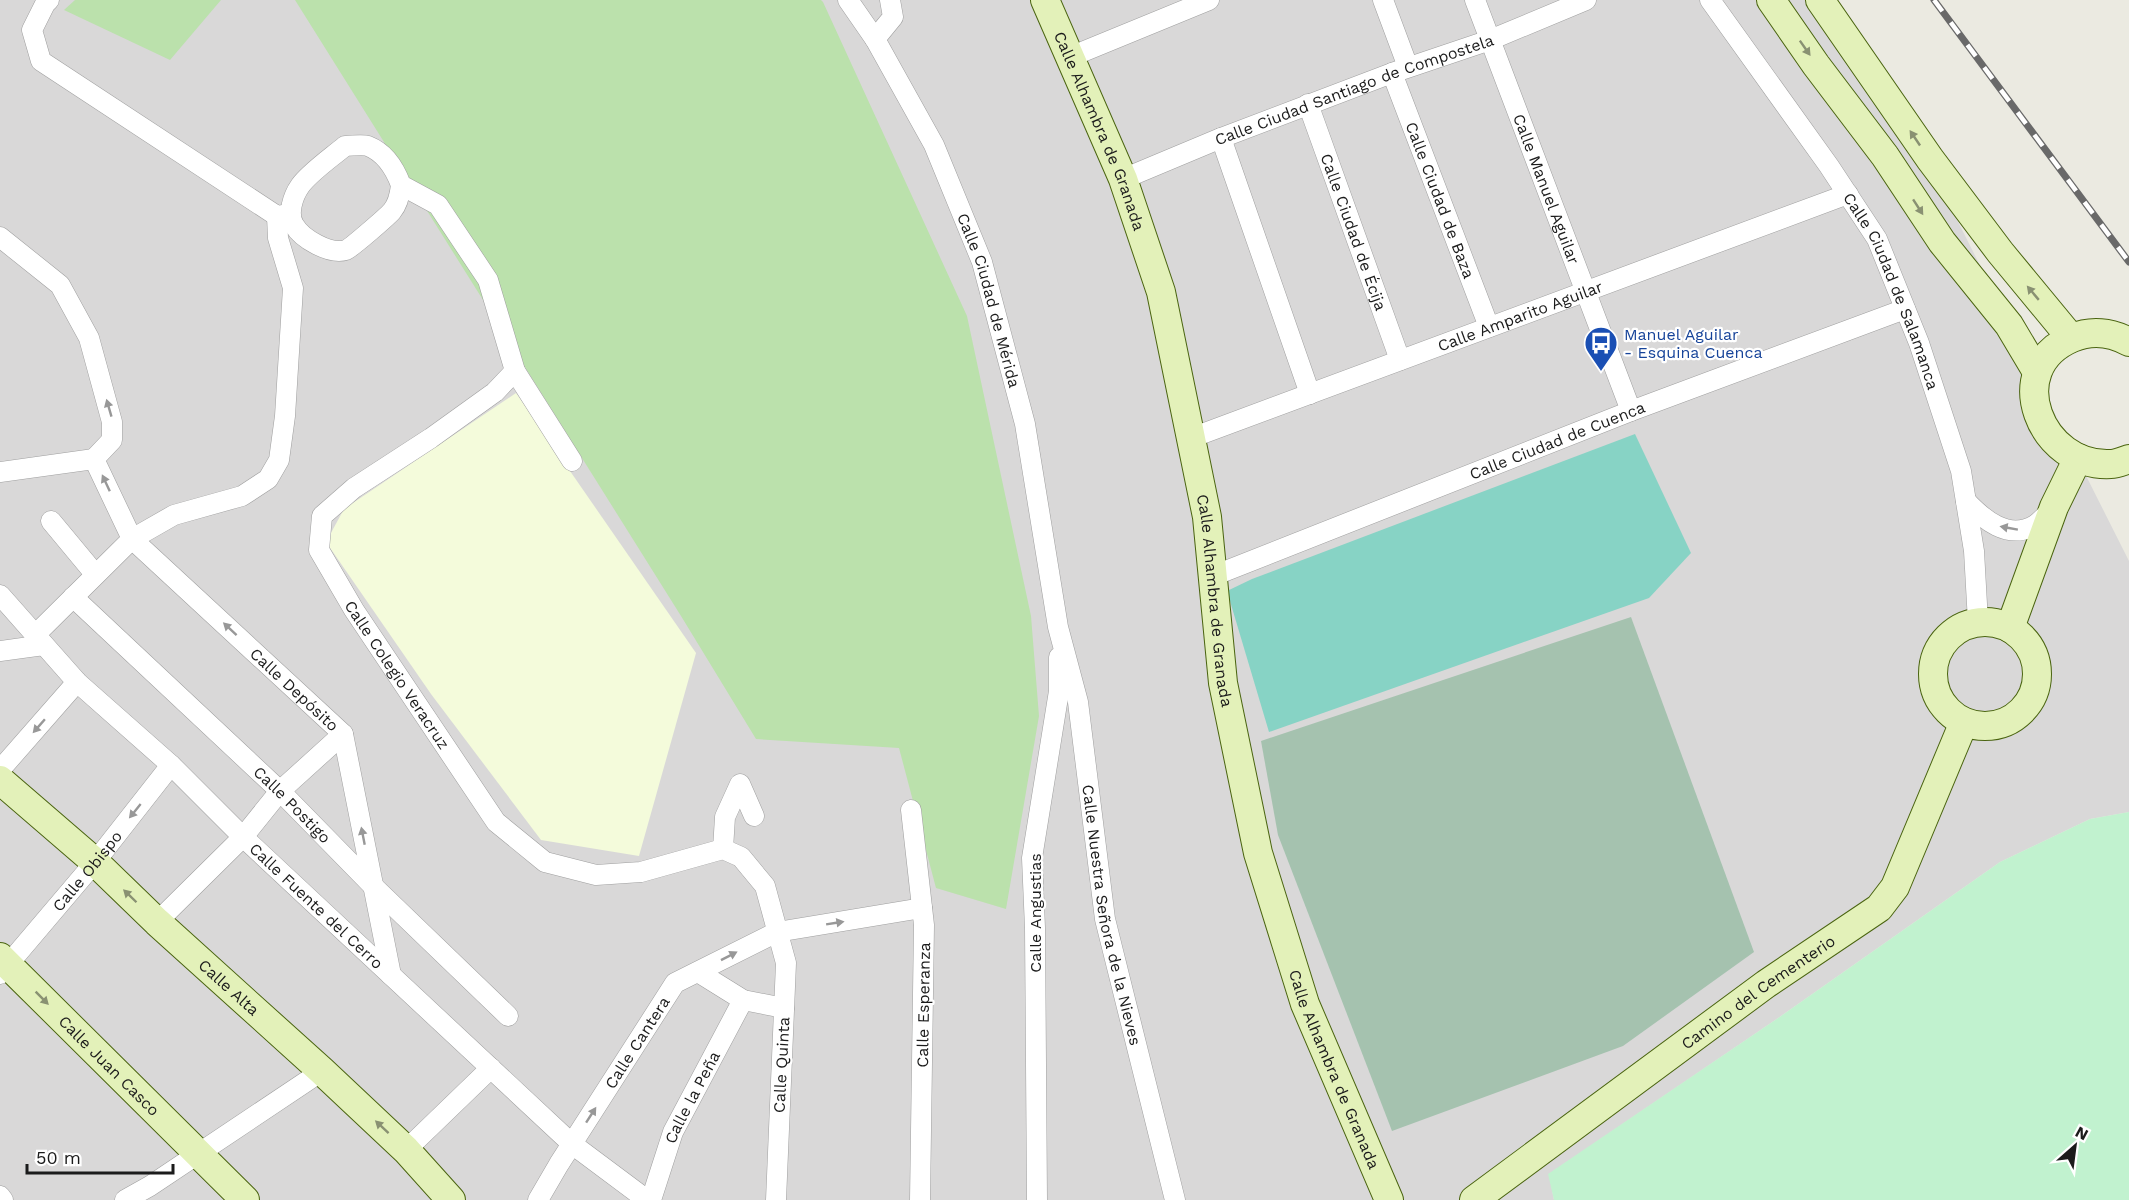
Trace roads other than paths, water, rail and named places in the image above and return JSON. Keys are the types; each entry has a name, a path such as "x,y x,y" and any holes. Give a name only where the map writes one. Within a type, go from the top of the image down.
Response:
{"street":[{"path":"0,651 40,640 73,597 132,538 174,515 242,496 268,479 279,460 285,416 293,288 278,238 284,215 300,186 345,146 367,146 386,158 396,172 401,185 399,198 392,212 347,250 332,250 303,235 284,215 41,61 32,30 49,0"},
{"name":"Calle Ciudad de Mérida","path":"848,0 875,39 934,144 982,262 1025,424 1058,627"},
{"path":"875,39 893,17 890,0"},
{"name":"Calle Alhambra de Granada","path":"1045,0 1123,178 1161,292 1208,517 1223,683 1258,853 1305,1004 1389,1200"},
{"path":"1070,57 1209,0"},
{"name":"Calle Ciudad de Baza","path":"1383,0 1400,70 1489,327"},
{"name":"Calle Manuel Aguilar","path":"1474,0 1631,411"},
{"name":"Calle Ciudad Santiago de Compostela","path":"1123,178 1308,104 1490,40 1586,0"},
{"name":"Calle Ciudad de Salamanca","path":"1710,0 1877,238 1919,343 1961,471 1974,551 1978,622"},
{"path":"1772,0 1816,65 1885,156 1942,242 2009,325 2037,372"},
{"path":"1820,0 1930,159 2000,252 2071,338"},
{"name":"Calle Ciudad de Écija","path":"1308,104 1400,360"},
{"path":"1221,138 1310,394"},
{"path":"401,185 438,205 488,280 515,371 572,461"},
{"name":"Calle Amparito Aguilar","path":"1191,438 1848,194"},
{"path":"0,237 60,285 89,338 112,422 112,440 94,459 0,472"},
{"name":"Calle Ciudad de Cuenca","path":"1213,576 1631,411 1905,309"},
{"path":"2127,462 2113,464 2078,458 2059,446 2044,430 2038,416 2035,403 2035,383 2041,364 2055,348 2071,338 2091,333 2106,333 2129,342"},
{"name":"Calle Colegio Veracruz","path":"515,371 495,392 431,438 354,488 322,516 319,550 354,610 496,822 545,862 596,875 641,872 723,849"},
{"path":"2010,628 2054,507 2078,458"},
{"name":"Calle Depósito","path":"94,459 132,538 343,734 392,975"},
{"path":"1966,501 1992,524 2009,530 2022,530 2036,525 2054,507"},
{"path":"51,520 95,574"},
{"name":"Calle Fuente del Cerro","path":"0,595 77,682 171,765 243,837 490,1068 572,1144 649,1200"},
{"name":"Calle Postigo","path":"73,597 279,791 508,1016"},
{"path":"1978,622 1994,622 2010,628 2024,638 2034,653 2038,671 2036,688 2028,704 2016,717 1999,724 1982,726 1964,722 1950,712 1940,699 1934,683 1934,667 1938,651 1948,637 1962,627 1978,622"},
{"name":"Calle Angustias","path":"1037,1200 1035,928 1032,858 1059,691 1058,627"},
{"name":"Calle Nuestra Señora de la Nieves","path":"1058,627 1078,702 1105,919 1175,1200"},
{"path":"0,770 77,682"},
{"name":"Camino del Cementerio","path":"1474,1200 1766,984 1879,908 1895,887 1964,722"},
{"path":"157,922 243,837 279,791 343,734"},
{"name":"Calle Obispo","path":"3,965 95,862 171,765"},
{"name":"Calle Alta","path":"0,780 95,862 157,922 322,1071 406,1150 452,1200"},
{"path":"753,816 740,784 725,817 723,849 741,857 765,886 777,932"},
{"name":"Calle Esperanza","path":"911,810 924,925 921,1200"},
{"name":"Calle Cantera","path":"538,1200 675,983 777,932 922,908"},
{"name":"Calle Quinta","path":"776,1200 786,963 777,932"},
{"name":"Calle Juan Casco","path":"3,965 245,1200"},
{"path":"698,972 742,1000 784,1008"},
{"name":"Calle la Peña","path":"649,1200 673,1132 742,1000"},
{"path":"406,1150 490,1068"},
{"path":"126,1200 153,1193 199,1153 322,1071"},
{"path":"0,1196 3,1200"}],"railway":[{"path":"1934,0 2129,262"}],"place":[{"name":"Manuel Aguilar - Esquina Cuenca","path":"1601,372"}]}
